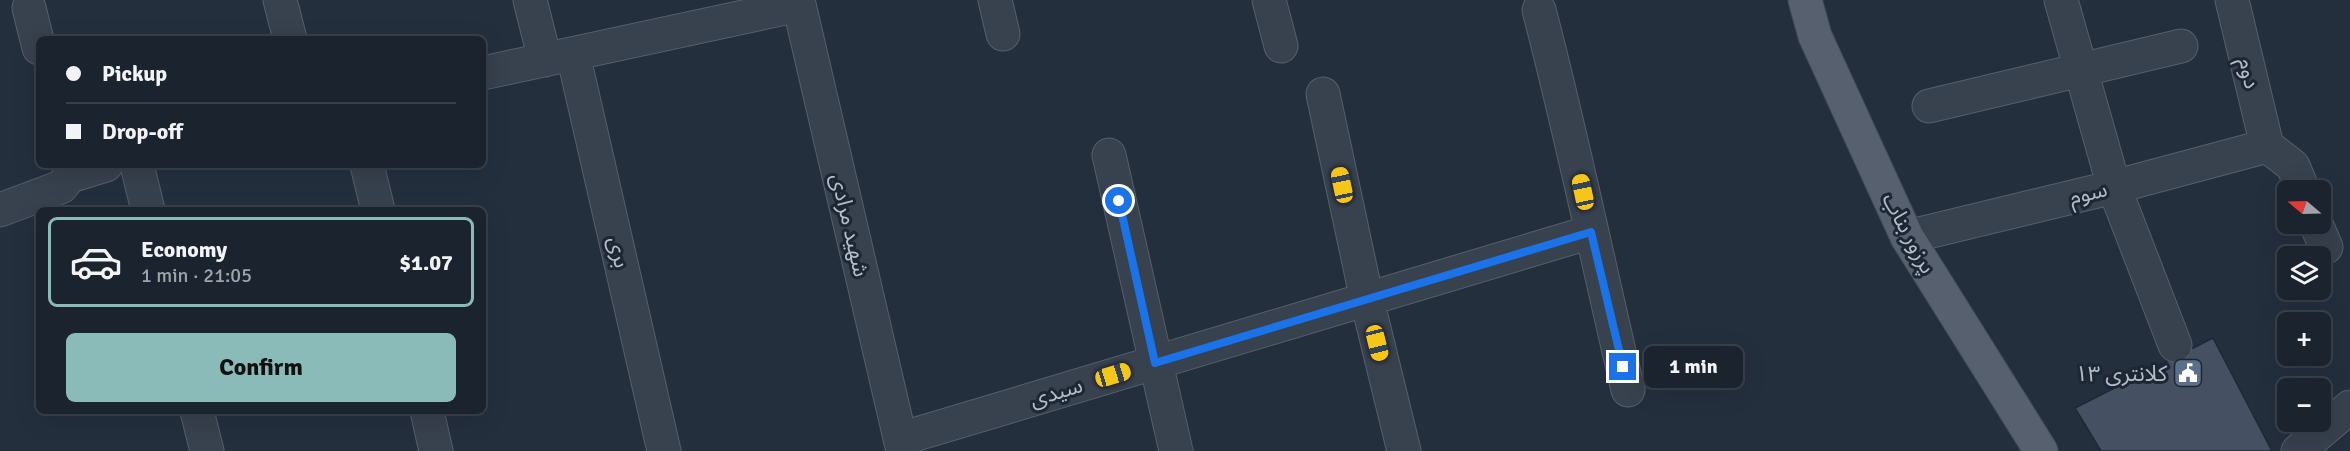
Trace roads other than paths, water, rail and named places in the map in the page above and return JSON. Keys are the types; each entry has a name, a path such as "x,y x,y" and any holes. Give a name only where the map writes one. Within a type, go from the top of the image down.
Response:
{"main road":[{"name":"پرزور بناب","path":"1805,0 1815,36 1908,237 2041,451"}],"street":[{"path":"280,0 289,36"},
{"name":"بری","path":"530,0 559,57 664,451"},
{"path":"995,0 1003,34"},
{"path":"1269,0 1281,46"},
{"path":"2061,0 2114,187 2175,345"},
{"name":"دوم","path":"2232,0 2267,146"},
{"path":"486,72 798,3"},
{"name":"شهید مرادی","path":"798,3 902,445"},
{"path":"29,8 36,36"},
{"path":"1539,10 1566,113 1628,390"},
{"path":"1929,106 2181,46"},
{"path":"1323,94 1366,300 1404,451"},
{"path":"2267,146 2293,166 2299,180"},
{"name":"سوم","path":"1908,237 2114,187 2267,146"},
{"path":"1109,155 1176,451"},
{"path":"138,168 147,207"},
{"path":"368,168 377,207"},
{"path":"0,210 61,187 69,170"},
{"name":"سیدی","path":"902,445 1155,363 1591,232"},
{"path":"2298,451 2350,407"},
{"path":"198,414 207,451"},
{"path":"428,414 436,451"}],"place":[{"name":"کلانتری ۱۳","path":"2188,373"}]}
